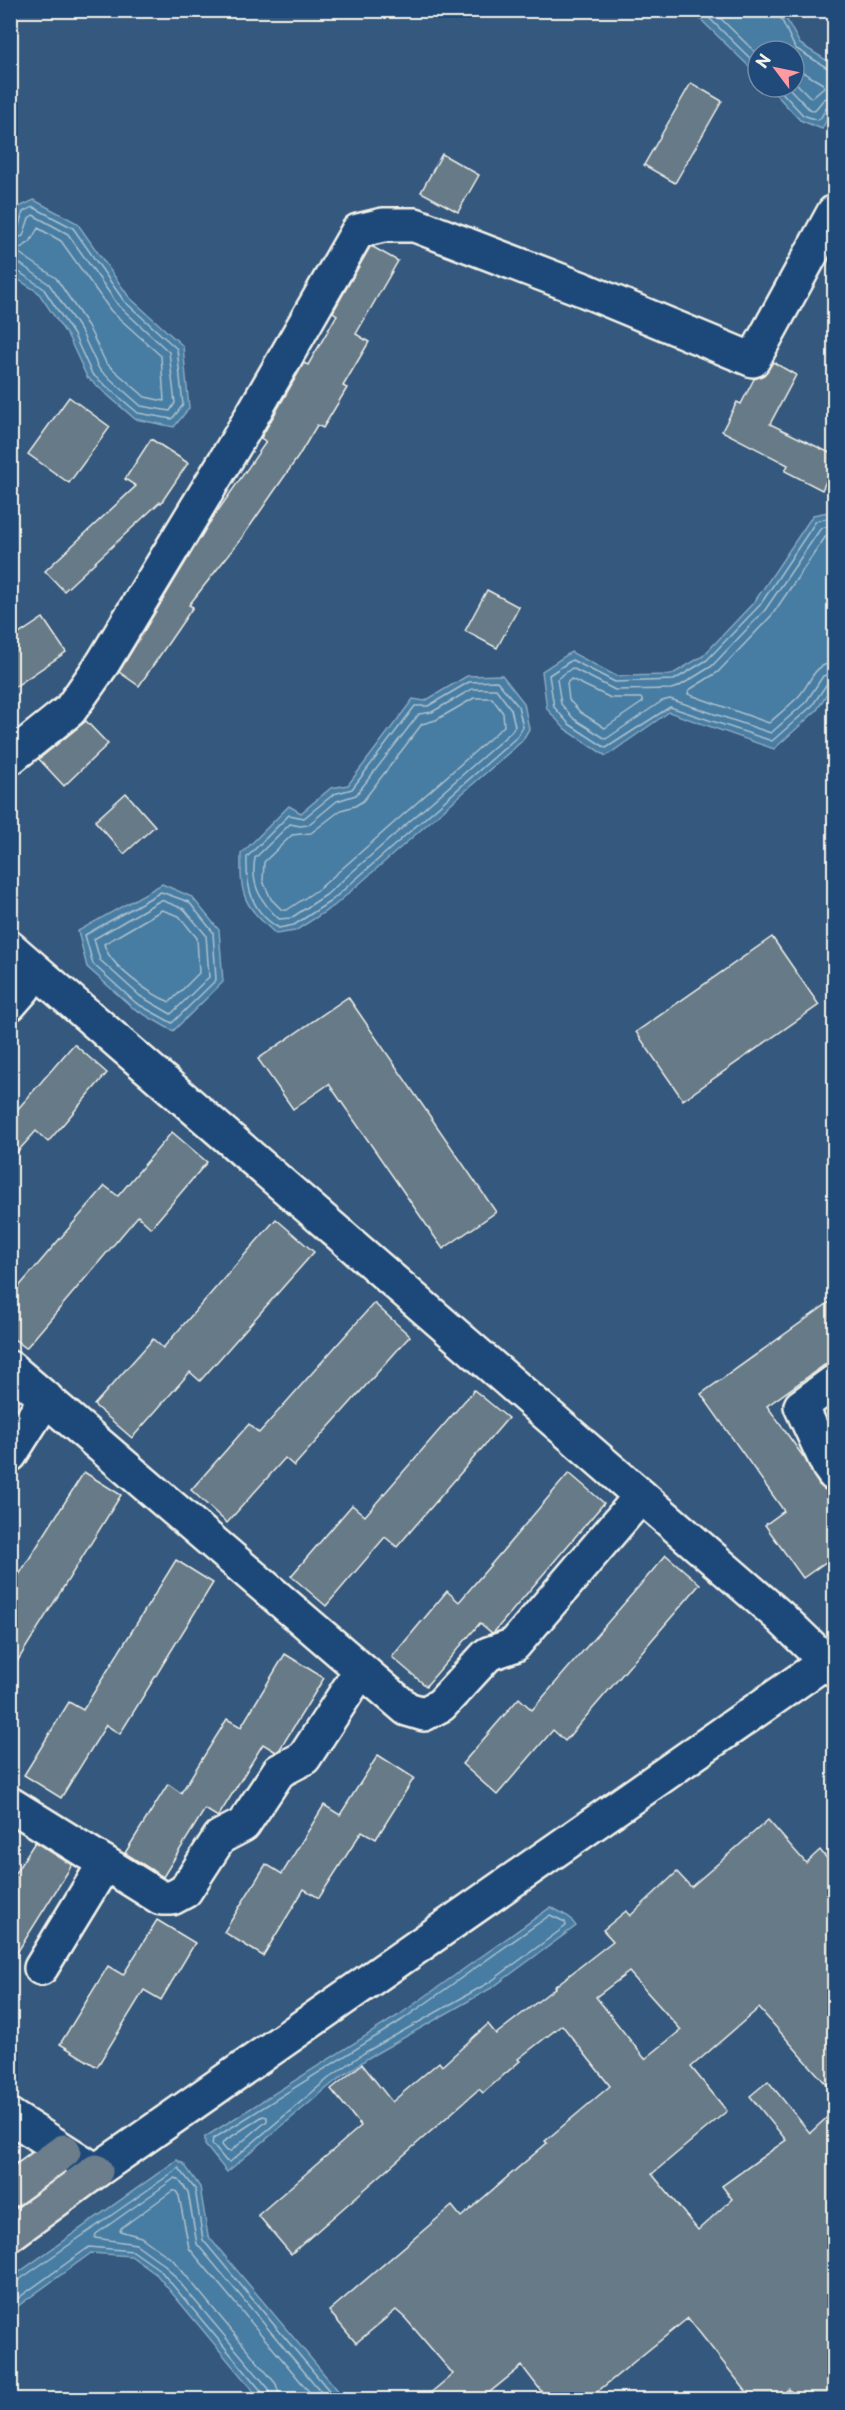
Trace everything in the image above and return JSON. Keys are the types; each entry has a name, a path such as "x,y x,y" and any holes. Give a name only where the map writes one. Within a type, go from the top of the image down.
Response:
{"main road":[{"path":"10,2190 64,2151"},
{"path":"10,2234 96,2171"}],"street":[{"path":"10,758 70,710 102,663 242,433 358,231 382,225 415,225 582,289 753,360 834,212"},
{"path":"10,948 832,1663 96,2171 10,2116"},
{"path":"10,1368 407,1709 424,1714 441,1705 488,1654 514,1645 641,1496"},
{"path":"834,1382 801,1406 834,1474"},
{"path":"10,1455 46,1398"},
{"path":"10,1804 161,1898 172,1898 185,1891 220,1837 243,1825 279,1771 304,1758 361,1670"},
{"path":"41,1968 105,1863"}],"water":[{"path":"692,11 782,11 797,39 746,39 746,63"},
{"path":"806,48 834,65 834,105 822,129 800,120 780,99 806,99"},
{"path":"34,200 77,223 129,297 183,346 189,408 174,427 135,419 87,377 69,338 38,292 14,277 11,271 10,240 17,208"},
{"path":"834,511 834,682 817,710 774,749 669,712 606,756 565,729 547,709 542,671 571,652 616,676 671,675 703,656 755,601 813,515"},
{"path":"502,675 524,703 529,729 522,741 334,906 295,931 276,934 246,900 243,891 241,854 289,806 301,813 331,788 348,785 413,699 425,701 467,676"},
{"path":"162,884 192,897 219,930 223,982 173,1031 133,1008 87,967 78,931"},
{"path":"551,1907 569,1917 576,1926 493,1987 368,2058 333,2083 227,2172 205,2145 205,2137 399,2015"},
{"path":"177,2160 184,2164 200,2187 208,2236 345,2399 260,2399 157,2275 131,2256 91,2253 11,2311 11,2278"}],"building":[{"path":"691,83 722,101 675,183 644,165"},
{"path":"442,154 479,175 458,212 421,192"},
{"path":"370,247 398,261 356,334 369,342 343,386 347,388 323,428 317,425 298,457 241,539 189,605 193,607 139,686 119,672 208,525 266,442 261,438 304,363 308,365 337,315 333,312"},
{"path":"773,362 796,375 770,424 834,455 834,464 822,490 785,471 788,465 722,431 737,402 741,404 754,379 764,375"},
{"path":"69,397 110,427 69,483 28,454"},
{"path":"151,439 188,463 161,503 64,591 45,571 136,486 125,479"},
{"path":"487,590 519,607 497,648 465,631"},
{"path":"43,618 66,652 10,690 10,640"},
{"path":"86,721 108,744 64,786 39,759"},
{"path":"126,793 155,826 124,854 95,821"},
{"path":"772,937 819,1005 683,1100 636,1032"},
{"path":"348,997 496,1212 443,1249 329,1084 293,1109 258,1059"},
{"path":"74,1044 107,1073 48,1142 36,1131 10,1160 10,1118"},
{"path":"172,1132 207,1162 151,1228 138,1216 26,1348 10,1336 10,1297 105,1186 118,1196"},
{"path":"276,1219 314,1252 200,1381 190,1372 132,1438 94,1405 153,1339 163,1348"},
{"path":"834,1299 834,1358 767,1406 805,1459 819,1485 828,1491 834,1500 834,1556 803,1578 765,1525 784,1511 701,1394"},
{"path":"374,1303 410,1336 294,1466 285,1458 227,1523 191,1490 249,1424 259,1433"},
{"path":"474,1390 508,1418 397,1547 385,1537 326,1606 291,1576 352,1505 365,1516"},
{"path":"84,1472 121,1495 10,1673 10,1589"},
{"path":"569,1473 604,1503 494,1632 492,1633 480,1623 426,1686 392,1657 447,1591 459,1602"},
{"path":"666,1555 700,1584 565,1741 553,1730 497,1795 462,1764 519,1698 532,1710"},
{"path":"176,1560 213,1583 120,1734 106,1725 61,1798 24,1775 69,1702 83,1710"},
{"path":"285,1654 324,1678 280,1749 276,1752 263,1744 218,1817 205,1809 163,1877 125,1853 168,1784 181,1793 227,1719 241,1727"},
{"path":"378,1755 414,1778 376,1839 362,1831 319,1898 304,1889 263,1956 224,1932 266,1864 282,1874 324,1805 340,1815"},
{"path":"768,1820 806,1863 820,1850 834,1867 834,2093 759,2008 691,2067 727,2111 652,2174 698,2230 732,2199 722,2186 786,2140 750,2096 768,2081 810,2133 834,2111 834,2400 797,2400 789,2389 776,2400 753,2400 688,2318 587,2400 548,2400 522,2366 480,2400 422,2400 453,2374 405,2318 396,2310 356,2343 329,2311 452,2206 461,2217 610,2086 562,2025 518,2059 520,2061 483,2093 479,2089 291,2254 258,2215 361,2126 331,2089 362,2064 392,2102 439,2062 442,2066 488,2024 496,2034 555,1988 613,1941 603,1930 626,1911 630,1916 677,1872 691,1887","holes":["629,1972 681,2030 645,2059 596,1997"]},
{"path":"35,1842 72,1865 10,1964 10,1881"},
{"path":"157,1920 195,1943 161,2000 144,1990 97,2067 60,2044 108,1966 123,1975"}]}
